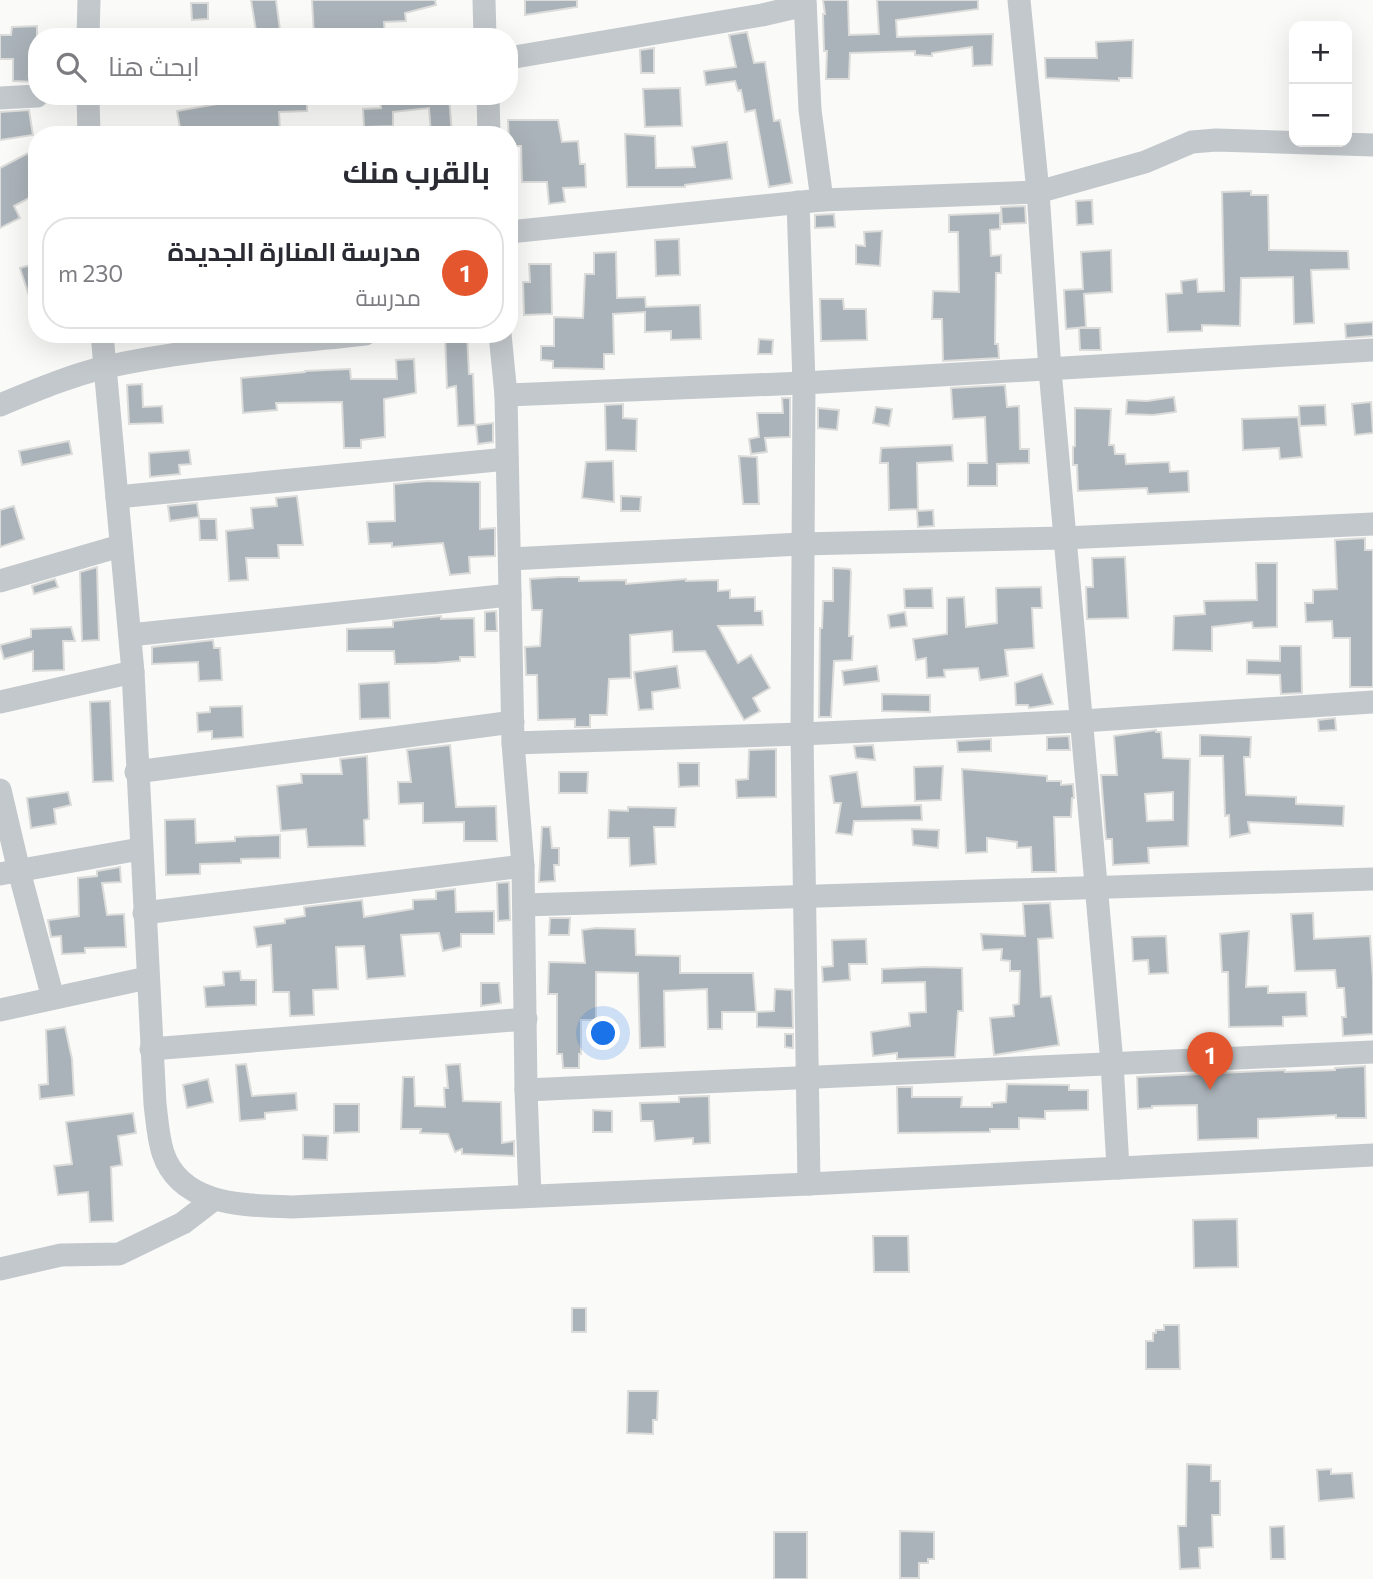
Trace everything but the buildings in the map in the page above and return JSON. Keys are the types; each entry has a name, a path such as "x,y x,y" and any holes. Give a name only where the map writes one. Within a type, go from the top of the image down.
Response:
{"street":[{"path":"88,28 89,0"},
{"path":"484,0 485,28"},
{"path":"1018,0 1038,192 1064,538 1112,1063 1118,1168"},
{"path":"518,56 760,8 805,2 810,110 822,200"},
{"path":"0,98 28,96"},
{"path":"88,105 89,126"},
{"path":"488,105 489,126"},
{"path":"518,231 822,200 1038,192 1145,162 1192,142 1216,140 1373,145"},
{"path":"798,202 804,383 802,734 809,1184"},
{"path":"103,343 133,672 155,1104 163,1154 172,1171 184,1184 213,1200 291,1207 1373,1155"},
{"path":"0,405 50,384 105,367 285,343"},
{"path":"501,343 506,395 513,732 523,866 530,1196"},
{"path":"506,395 804,383 1373,350"},
{"path":"117,497 507,459"},
{"path":"510,559 801,544 1064,538 1373,524"},
{"path":"0,581 120,546"},
{"path":"130,635 510,596"},
{"path":"0,702 133,672"},
{"path":"136,772 513,732 802,734 1082,721 1373,702"},
{"path":"0,790 9,872 53,999"},
{"path":"9,872 140,849"},
{"path":"144,913 523,866"},
{"path":"524,905 1373,879"},
{"path":"0,1010 147,978"},
{"path":"151,1049 526,1020"},
{"path":"526,1090 1373,1052"},
{"path":"0,1269 61,1255 119,1254 183,1223 213,1200"}],"place":[{"name":"مدرسة المنارة الجديدة","path":"1210,1090"}]}
